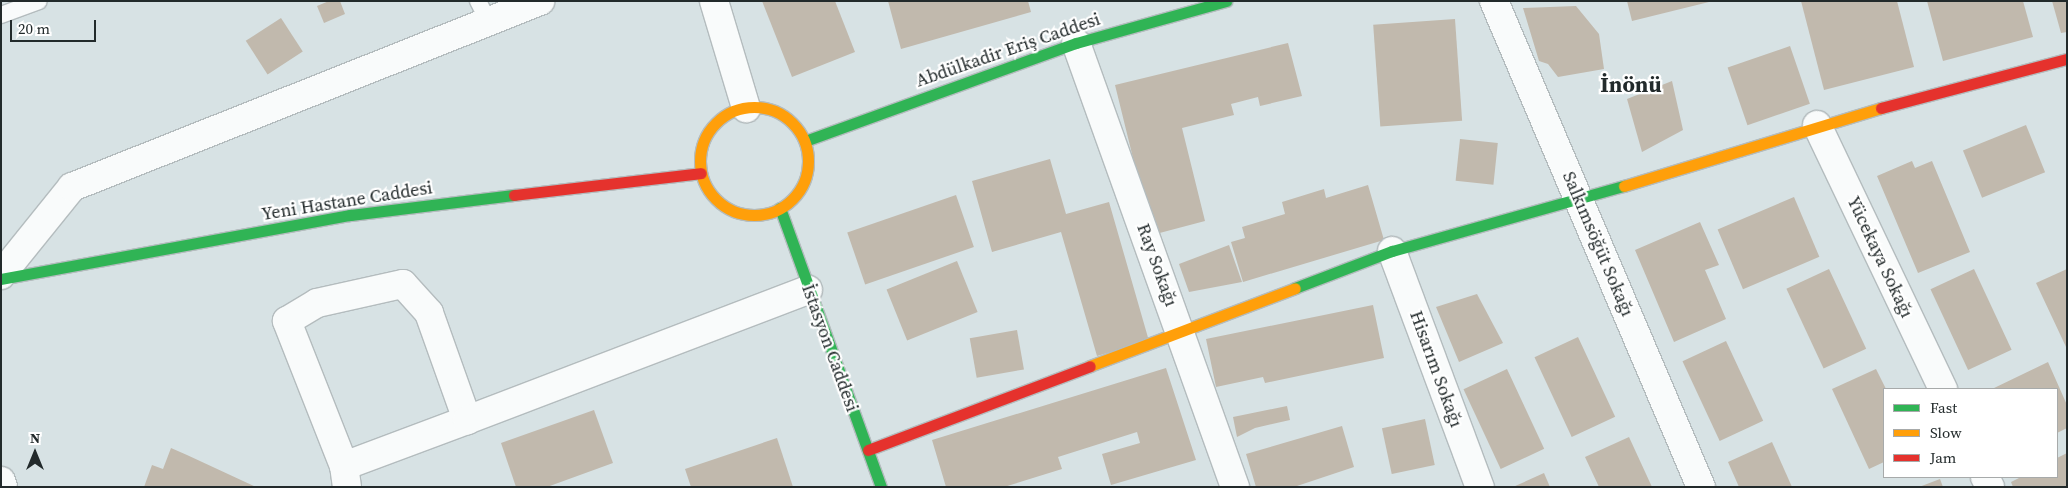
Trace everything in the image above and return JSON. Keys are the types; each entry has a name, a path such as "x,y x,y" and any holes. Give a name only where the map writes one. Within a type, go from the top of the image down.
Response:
{"main road":[{"name":"Abdülkadir Eriş Caddesi","path":"805,141 1076,43 1226,1"},
{"path":"868,450 1392,251 1580,200 1817,125 2066,60"},
{"path":"746,108 764,108 781,114 795,126 805,141 809,159 807,176 799,193 780,208 752,216 735,212 720,203 708,190 701,173 701,155 710,131 729,114 746,108"},
{"name":"Yeni Hastane Caddesi","path":"1,279 350,215 701,173"},
{"name":"İstasyon Caddesi","path":"780,208 808,290 881,487"}],"street":[{"path":"1,275 72,187 483,11 540,1"},
{"path":"714,1 746,108"},
{"name":"Salkımsöğüt Sokağı","path":"1494,1 1701,487"},
{"name":"Ray Sokağı","path":"1076,43 1182,332 1235,487"},
{"name":"Yücekaya Sokağı","path":"1817,125 1943,388"},
{"name":"Hisarım Sokağı","path":"1392,251 1480,487"},
{"path":"468,420 429,313 403,284 317,303 287,321 345,476 468,420 808,290"},
{"path":"1,481 3,487"}],"lane":[{"path":"1,15 39,1"}],"building":[{"path":"329,1 340,1 345,14 324,23 317,6"},
{"path":"762,1 835,1 855,52 792,77"},
{"path":"888,1 1028,1 1031,12 901,49"},
{"path":"1627,1 1708,1 1709,2 1632,21"},
{"path":"1801,1 1897,1 1914,67 1824,90"},
{"path":"1927,1 2023,1 2033,37 1943,61"},
{"path":"2052,1 2067,1 2067,32 2061,33"},
{"path":"1576,6 1599,34 1604,69 1558,77 1548,64 1539,61 1523,8"},
{"path":"281,18 303,52 268,74 246,41"},
{"path":"1455,19 1462,121 1380,126 1373,25"},
{"path":"1288,43 1302,96 1260,106 1258,97 1231,104 1234,115 1182,128 1205,221 1152,235 1115,85"},
{"path":"1790,46 1810,104 1747,125 1728,67"},
{"path":"1672,81 1683,130 1642,152 1627,99"},
{"path":"2026,125 2045,172 1982,198 1963,150"},
{"path":"1460,139 1498,143 1493,185 1456,181"},
{"path":"1050,159 1066,214 1109,202 1149,341 1097,356 1061,232 992,252 972,181"},
{"path":"1912,161 1915,168 1932,161 1970,252 1918,273 1877,176"},
{"path":"1368,185 1384,240 1243,282 1231,242 1245,238 1242,227 1285,214 1282,202 1324,189 1326,198"},
{"path":"956,195 974,247 865,284 847,232"},
{"path":"1794,197 1819,257 1743,289 1718,229"},
{"path":"1700,222 1719,265 1705,270 1726,319 1674,342 1635,250"},
{"path":"1229,245 1242,282 1189,292 1179,264"},
{"path":"957,261 978,312 907,340 887,289"},
{"path":"1829,269 1866,349 1824,369 1786,289"},
{"path":"1974,269 2012,350 1968,370 1930,289"},
{"path":"2067,269 2067,349 2036,283"},
{"path":"1477,294 1503,343 1459,362 1436,307"},
{"path":"1373,305 1384,358 1265,383 1263,377 1216,387 1206,339"},
{"path":"1017,330 1024,369 977,378 970,338"},
{"path":"1578,337 1615,417 1572,437 1534,357"},
{"path":"1726,341 1763,421 1720,441 1682,361"},
{"path":"2048,362 2067,405 2067,428 2058,432 2058,388 1994,388"},
{"path":"1166,368 1196,460 1111,485 1102,454 1140,443 1137,432 1058,457 1062,469 1004,487 946,487 932,440"},
{"path":"1507,369 1544,449 1501,469 1463,389"},
{"path":"1876,369 1886,388 1883,388 1883,462 1869,469 1832,389"},
{"path":"1287,406 1290,420 1255,428 1237,437 1233,417"},
{"path":"594,410 613,463 547,487 516,487 501,443"},
{"path":"1425,419 1435,465 1392,474 1382,428"},
{"path":"1342,426 1354,467 1294,487 1256,487 1246,454"},
{"path":"1629,437 1652,487 1599,487 1585,457"},
{"path":"777,438 793,487 691,487 685,469"},
{"path":"1772,442 1792,487 1739,487 1728,462"},
{"path":"171,448 256,487 144,487 152,465 163,469"},
{"path":"2067,453 2067,487 2013,487 2011,482 2019,478 2058,478 2058,458"},
{"path":"1544,473 1550,487 1513,487"},
{"path":"1940,479 1943,487 1919,487"}],"traffic: fast":[{"path":"805,141 1076,43 1226,1"},
{"path":"1295,288 1392,251 1624,186"},
{"path":"1,279 350,215 514,195"},
{"path":"780,208 881,487"}],"traffic: slow":[{"path":"754,107 775,111 792,123 804,140 808,161 804,182 792,199 775,211 754,215 733,211 716,199 704,182 700,161 704,140 716,123 733,111 754,107"},
{"path":"1624,186 1881,108"},
{"path":"1090,366 1295,288"}],"traffic: jam":[{"path":"1881,108 2067,59"},
{"path":"514,195 701,173"},
{"path":"868,450 1090,366"}],"district":[{"name":"İnönü","path":"1631,85"}]}
